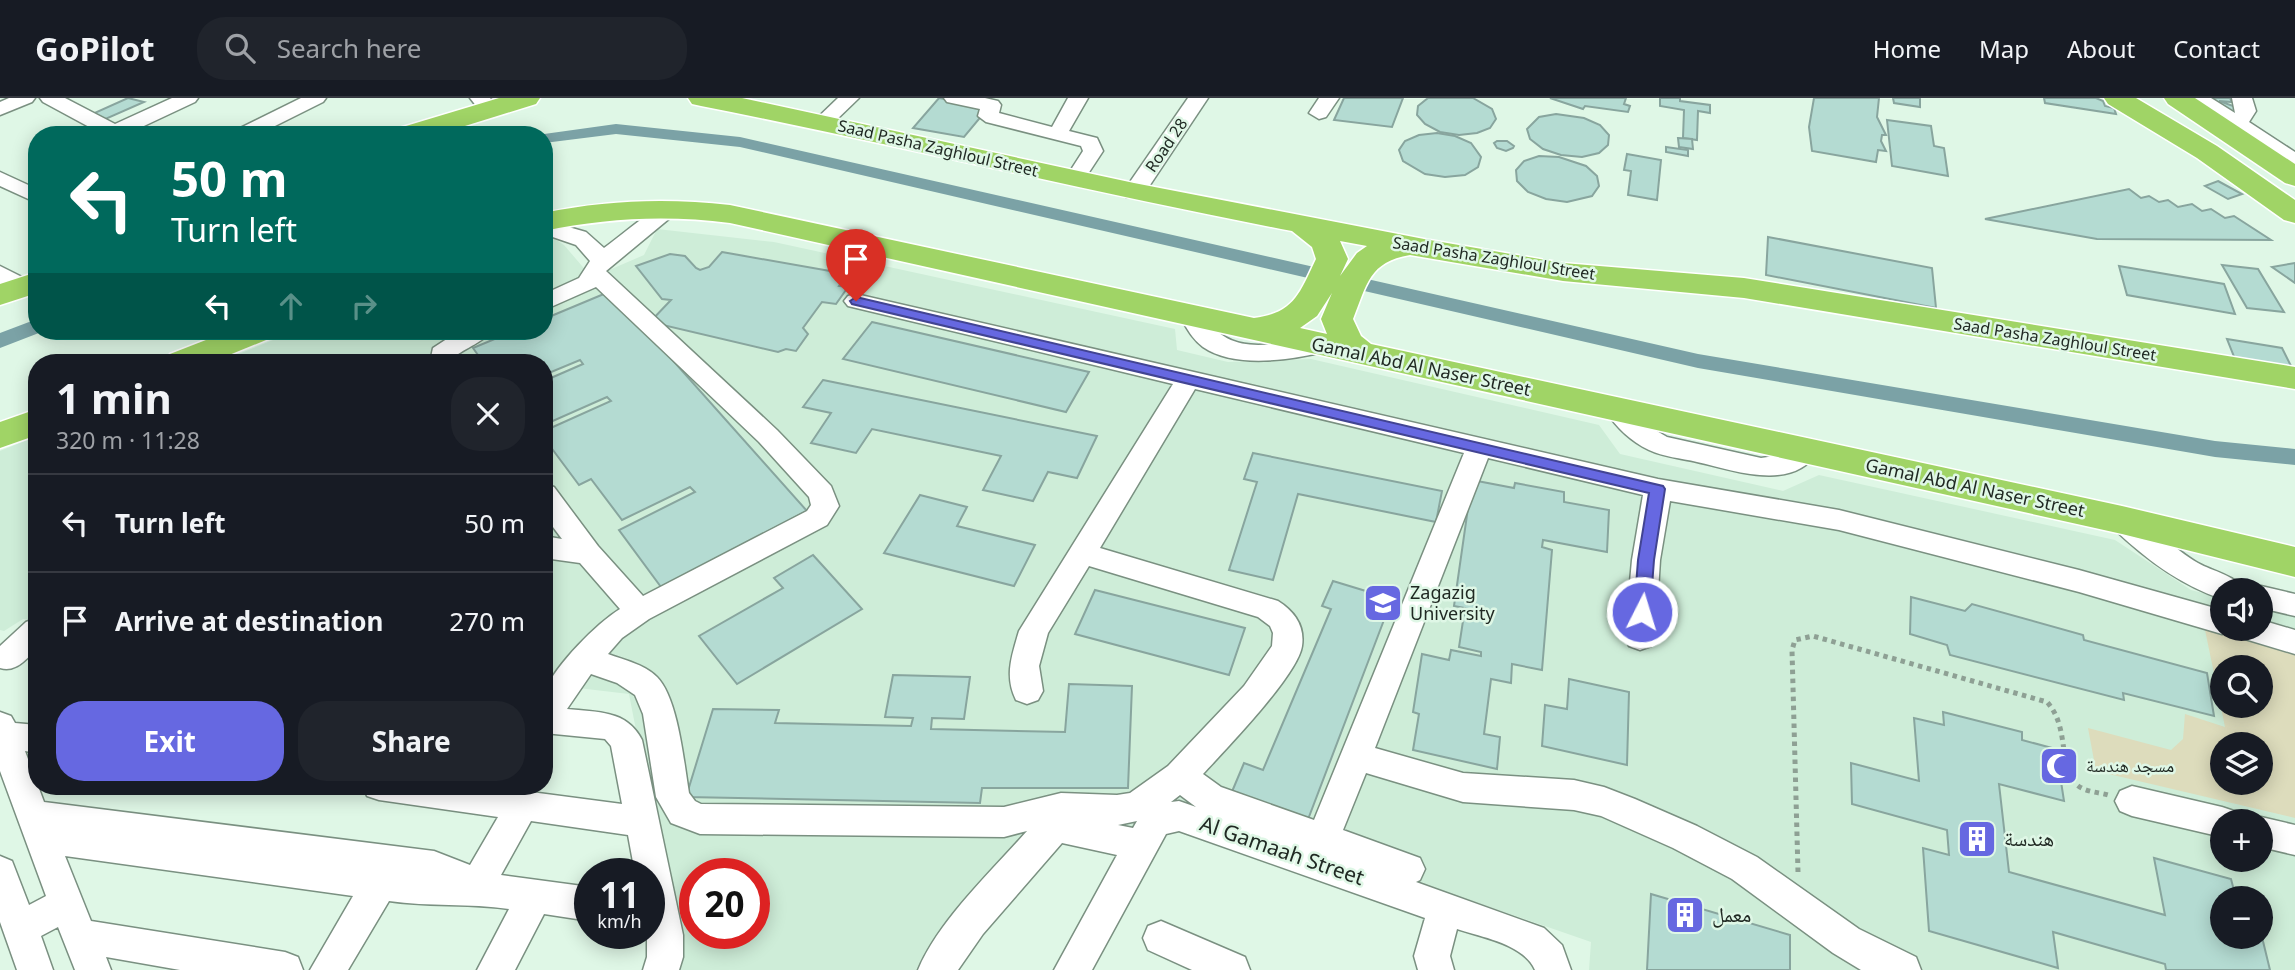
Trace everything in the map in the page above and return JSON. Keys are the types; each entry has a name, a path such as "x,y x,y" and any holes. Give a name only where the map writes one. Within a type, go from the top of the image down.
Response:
{"highway":[{"path":"428,126 484,103 527,98"},
{"name":"Saad Pasha Zaghloul Street","path":"701,98 737,100 1134,192 1424,248 1563,272 1744,288 2295,378"},
{"path":"2117,98 2207,152"},
{"path":"2133,98 2295,214"},
{"path":"2160,98 2191,117 2236,130"},
{"path":"2177,98 2236,130 2295,177"},
{"name":"Gamal Abd Al Naser Street","path":"555,228 602,212 668,208 720,213 775,223 1192,317 1232,338 1327,332 1364,355 2123,520 2295,562"},
{"path":"1301,224 1319,236 1346,261"},
{"path":"1232,338 1306,312 1346,261 1394,247 1424,248"},
{"path":"1327,332 1346,261"},
{"path":"202,354 237,340"},
{"path":"0,436 28,425"},
{"path":"2207,541 2232,536 2295,548"}],"street":[{"path":"0,109 25,98"},
{"path":"50,98 104,126"},
{"path":"131,126 188,98"},
{"path":"260,126 316,98"},
{"path":"823,122 849,98"},
{"path":"954,98 991,104 988,116 993,118 1093,145 1093,150 1075,179"},
{"path":"1057,135 1078,98"},
{"name":"Road 28","path":"1134,192 1198,98"},
{"path":"2198,98 2236,130 2295,161"},
{"path":"2236,130 2246,111 2242,98"},
{"path":"0,178 28,192"},
{"path":"553,299 587,283 598,267 668,208"},
{"path":"553,705 586,659 611,630 639,611 817,518 825,506 821,493 768,436 598,267 592,245 555,228"},
{"path":"856,301 1658,489 1839,520 2079,581 2210,619"},
{"path":"1027,691 1024,666 1034,631 1194,381 1232,338"},
{"path":"442,354 463,340"},
{"path":"1323,839 1479,449"},
{"path":"1640,638 1646,560 1658,489"},
{"path":"553,506 588,554 639,611"},
{"path":"2123,520 2164,555 2210,581"},
{"path":"553,548 588,554"},
{"path":"586,659 628,674 647,687 659,714 673,797 683,812 700,819 1004,822 1061,807 1117,810 1134,807 1147,801 1180,776 1255,695 1287,649 1288,633 1281,618 1268,609 1082,553"},
{"path":"2273,600 2295,605"},
{"path":"2273,636 2295,642"},
{"path":"3,658 28,637"},
{"path":"3,658 28,661"},
{"path":"553,719 608,726 622,734 629,748 648,858"},
{"path":"14,733 28,792"},
{"path":"1356,756 1475,790 1577,796 1602,802 1714,852 1762,879 1842,941 1881,963 1903,970"},
{"path":"1180,776 1210,799 1408,869"},
{"path":"29,795 36,826 93,970"},
{"path":"447,795 643,822"},
{"path":"2132,801 2210,819"},
{"path":"476,888 523,805"},
{"name":"Al Gamaah Street","path":"1072,970 1154,823 1161,818 1179,816 1531,939 1547,954 1553,970"},
{"path":"36,826 380,884 438,890 476,888 574,902"},
{"path":"36,826 433,867 450,872 476,888"},
{"path":"936,970 970,922 1048,832 1062,828 1141,845"},
{"path":"2273,835 2295,840"},
{"path":"0,872 35,970"},
{"path":"328,970 380,884"},
{"path":"495,970 535,896"},
{"path":"22,928 68,902"},
{"path":"1436,970 1432,956 1445,908"},
{"path":"81,936 285,970"},
{"path":"1161,938 1232,970"},
{"path":"661,970 665,943"}],"path":[{"path":"1798,905 1792,650 1795,640 1800,637 1813,636 2047,702 2057,712 2071,774 2076,783 2085,789 2132,801"}],"shaded area":[{"name":"Zagazig University","path":"657,229 774,242 1175,329 1177,350 1228,362 1311,359 1599,425 1620,454 1783,491 1819,475 2115,540 2191,590 2210,595 2210,641 2273,641 2273,610 2295,616 2295,970 1589,970 1591,942 1174,798 1141,834 1062,808 929,970 678,970 681,962 665,880 665,858 661,858 629,694 553,685 553,354 239,354 273,340 553,340 553,238 564,245 588,273 600,274 644,255"},
{"path":"28,440 28,619 23,619 4,631 0,630 0,451"},
{"path":"2204,625 2210,626 2210,641 2270,641 2295,647 2295,818 2273,813 2273,809 2257,809 2096,771 2088,728 2171,750 2183,739 2185,714 2225,727 2223,718 2273,718 2273,655 2210,655"}],"building":[{"path":"128,98 144,102 101,121 90,115"},
{"path":"939,98 989,107 964,137 913,128"},
{"path":"1344,98 1403,98 1392,127 1334,120"},
{"path":"1428,98 1473,98 1492,109 1496,119 1490,128 1477,133 1459,135 1440,132 1425,124 1417,115 1418,106"},
{"path":"1550,98 1626,98 1624,104 1630,106 1628,112 1585,106 1583,109"},
{"path":"1660,98 1680,98 1680,101 1710,105 1710,113 1698,111 1697,140 1683,138 1684,110 1660,106"},
{"path":"1814,98 1879,98 1877,117 1886,135 1882,135 1881,141 1886,151 1878,150 1876,162 1812,151 1809,127"},
{"path":"1893,98 1920,98 1920,107 1894,103"},
{"path":"2044,98 2096,98 2103,101 2105,106 2114,108 2116,114 2045,103"},
{"path":"2205,98 2230,98 2232,102 2219,101 2236,107 2240,118"},
{"path":"1556,114 1584,118 1600,125 1609,135 1608,145 1599,153 1582,157 1561,155 1543,149 1530,139 1527,129 1539,117"},
{"path":"1887,120 1931,126 1934,146 1944,148 1948,176 1892,166"},
{"path":"1437,133 1455,136 1471,143 1481,157 1478,167 1465,175 1445,177 1425,174 1403,161 1399,150 1405,141 1419,135"},
{"path":"1678,138 1692,139 1693,149 1679,147"},
{"path":"1507,141 1514,146 1506,151 1497,148 1494,143"},
{"path":"1666,147 1688,150 1688,156 1666,152"},
{"path":"1627,154 1661,160 1657,200 1628,195 1631,171 1624,170"},
{"path":"1539,156 1559,157 1586,166 1597,176 1599,186 1592,196 1567,202 1546,199 1528,192 1517,181 1516,170 1524,161"},
{"path":"2218,181 2242,194 2228,199 2205,186"},
{"path":"2129,189 2141,198 2149,196 2159,202 2168,200 2178,207 2192,204 2202,211 2211,209 2225,218 2234,216 2271,240 2097,239 1985,219"},
{"path":"1768,237 1932,268 1936,308 1766,275"},
{"path":"722,252 847,274 839,286 848,287 836,304 822,302 803,328 808,334 796,351 786,349 778,352 650,322 671,300 662,299 636,266 670,254 685,256 700,270 709,267"},
{"path":"2295,263 2295,283 2272,267"},
{"path":"2222,265 2258,269 2284,312 2247,308"},
{"path":"2119,266 2224,284 2235,314 2127,295"},
{"path":"611,291 807,511 661,587 619,530 695,492 690,487 622,520 591,479 579,485 553,450 553,427 611,401 607,397 553,421 553,377 583,364 580,360 553,371 553,354 477,354 473,348 492,340 553,340 553,315"},
{"path":"872,322 1089,372 1066,412 843,359"},
{"path":"2227,339 2282,348 2292,368 2235,359"},
{"path":"823,380 1097,436 1077,478 1048,472 1033,501 983,490 1001,456 872,429 856,453 811,443 831,413 803,407"},
{"path":"1253,453 1442,491 1436,522 1298,494 1273,580 1229,570 1257,482 1244,479"},
{"path":"1472,480 1514,488 1515,483 1564,492 1564,502 1609,510 1607,552 1543,540 1542,547 1552,550 1542,670 1512,664 1511,683 1491,679 1484,734 1500,737 1497,769 1413,750 1419,714 1413,712 1422,654 1449,660 1451,650 1481,656 1481,652 1459,647 1465,608 1454,606"},
{"path":"920,495 967,507 957,526 1035,545 1014,586 884,553"},
{"path":"813,555 862,609 737,684 699,636 783,588 774,578"},
{"path":"1333,581 1392,599 1307,822 1231,794 1244,763 1263,770 1331,609 1322,606"},
{"path":"1095,590 1245,628 1229,675 1075,634"},
{"path":"1911,597 1965,611 1972,604 2083,635 2084,640 2207,673 2210,715 2123,693 2124,700 1950,655 1947,645 1910,634"},
{"path":"893,675 970,677 964,719 932,718 931,729 1065,732 1069,684 1132,686 1128,788 982,788 980,803 686,797 713,709 779,710 775,723 911,726 913,718 885,717"},
{"path":"1569,679 1629,692 1627,765 1542,746 1545,705 1567,709"},
{"name":"هندسة","path":"1943,712 2022,732 2022,740 2056,749 2064,801 1999,784 2009,872 2165,915 2154,858 2231,879 2233,886 2210,886 2210,949 2265,949 2270,970 2166,970 2165,964 2053,932 2058,968 1929,931 1923,848 1949,855 1947,830 1852,804 1851,763 1919,781 1914,718 1944,725"},
{"name":"معمل","path":"1651,894 1790,935 1790,970 1647,970"}],"waterway":[{"path":"553,137 616,129 740,142 1698,361 2215,449 2295,457"},
{"path":"0,341 28,330"}],"place":[{"name":"Zagazig University","path":"1383,603"},
{"name":"مسجد هندسة","path":"2059,766"},
{"name":"هندسة","path":"1977,839"},
{"name":"معمل","path":"1685,915"}],"route":[{"path":"856,301 1658,489 1646,560 1642,612"}]}
